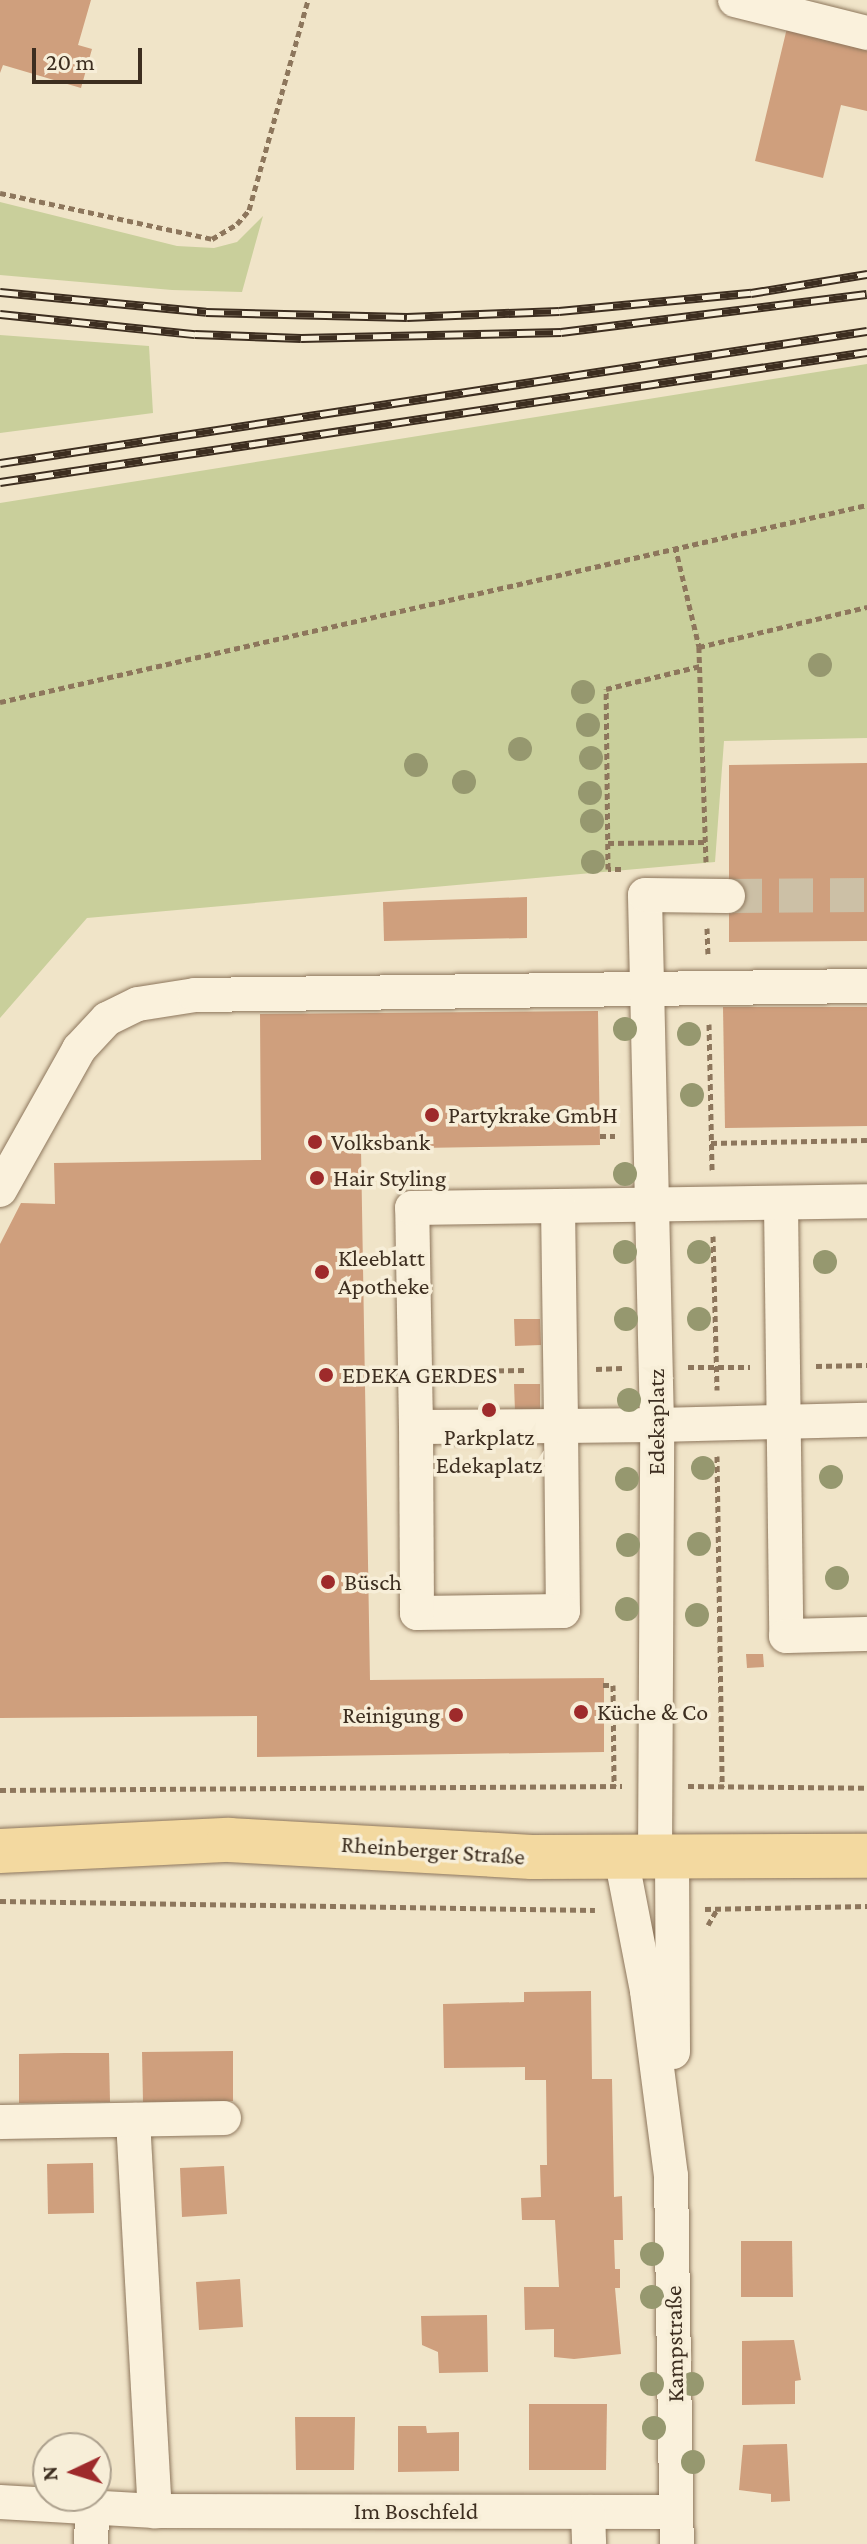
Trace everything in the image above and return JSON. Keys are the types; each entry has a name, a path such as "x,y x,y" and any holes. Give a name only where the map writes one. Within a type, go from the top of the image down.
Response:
{"main road":[{"name":"Rheinberger Straße","path":"0,1851 229,1840 649,1857 867,1856"}],"street":[{"path":"735,0 867,33"},
{"name":"Edekaplatz","path":"649,1857 656,1786 657,1425 650,987 645,895 717,895"},
{"path":"0,1190 79,1049 107,1019 138,1004 195,995 867,986"},
{"path":"558,1206 563,1611 417,1613 412,1208 867,1201"},
{"path":"781,1203 786,1636 867,1634"},
{"path":"416,1427 867,1420"},
{"name":"Kampstraße","path":"649,1857 672,1910 669,2144 676,2528"},
{"name":"Kampstraße","path":"649,1857 630,1910 669,2144"},
{"path":"0,2122 224,2118"},
{"path":"133,2120 155,2511"},
{"name":"Im Boschfeld","path":"0,2502 32,2504"},
{"name":"Im Boschfeld","path":"112,2510 589,2528 676,2528"},
{"path":"91,2544 92,2512"}],"path":[{"path":"0,193 212,239 237,224 249,210 308,0"},
{"path":"0,702 389,617 675,546 867,505"},
{"path":"675,546 699,647 705,842 717,895 709,987 722,1787"},
{"path":"699,647 867,607"},
{"path":"636,869 608,869 606,689 700,666"},
{"path":"608,843 705,842"},
{"path":"711,1143 867,1140"},
{"path":"365,1372 867,1365"},
{"path":"603,1685 613,1685 614,1786"},
{"path":"0,1790 614,1786 867,1788"},
{"path":"0,1901 630,1910"},
{"path":"672,1910 867,1906"}],"green space":[{"path":"0,202 177,246 214,248 237,242 263,216 242,292 172,290 0,275"},
{"path":"0,335 149,346 153,413 0,433"},
{"path":"867,364 867,738 724,741 715,862 87,918 0,1018 0,503"}],"building":[{"path":"0,0 91,0 78,45 92,49 81,88 3,65 0,73"},
{"path":"787,28 867,48 867,111 841,105 823,178 755,161"},
{"path":"867,763 867,941 729,942 729,765"},
{"path":"527,897 527,938 384,941 383,902"},
{"path":"723,1007 867,1007 867,1126 725,1128"},
{"path":"598,1011 600,1145 361,1149 370,1680 604,1678 604,1752 257,1757 257,1716 0,1718 0,1244 21,1203 55,1204 54,1163 261,1160 260,1014"},
{"path":"514,1319 540,1319 541,1345 515,1346"},
{"path":"514,1384 540,1384 540,1410 515,1411"},
{"path":"746,1654 763,1654 764,1667 747,1668"},
{"path":"591,1991 592,2079 612,2079 614,2197 622,2196 623,2240 614,2240 615,2269 620,2269 620,2288 615,2288 621,2354 574,2359 554,2357 554,2329 525,2330 524,2287 559,2287 555,2220 522,2220 521,2198 541,2197 540,2165 547,2165 546,2080 525,2080 525,2067 444,2068 443,2004 524,2002 524,1992"},
{"path":"233,2051 233,2101 143,2102 142,2052"},
{"path":"109,2053 110,2102 19,2103 19,2054"},
{"path":"93,2163 94,2213 48,2214 47,2164"},
{"path":"224,2166 227,2214 182,2217 180,2168"},
{"path":"741,2241 792,2241 793,2297 741,2297"},
{"path":"240,2279 243,2327 199,2330 196,2282"},
{"path":"487,2315 488,2372 439,2373 438,2352 422,2345 421,2316"},
{"path":"794,2340 801,2380 795,2381 795,2404 742,2405 742,2341"},
{"path":"529,2404 607,2404 606,2470 529,2470"},
{"path":"295,2417 355,2417 354,2470 296,2470"},
{"path":"398,2426 426,2426 427,2433 459,2432 459,2471 398,2472"},
{"path":"787,2444 790,2501 771,2502 771,2494 739,2490 743,2445"}],"tunnel":[{"path":"728,896 867,895"}],"railway":[{"path":"0,292 206,312 407,317 559,311 751,293 867,274"},
{"path":"0,314 195,334 301,338 561,332 867,294"},
{"path":"0,463 867,331"},
{"path":"0,482 867,352"}],"place":[{"name":"Partykrake GmbH","path":"432,1115"},
{"name":"Volksbank","path":"315,1142"},
{"name":"Hair Styling","path":"317,1178"},
{"name":"Kleeblatt Apotheke","path":"322,1272"},
{"name":"EDEKA GERDES","path":"326,1375"},
{"name":"Parkplatz Edekaplatz","path":"489,1410"},
{"name":"Büsch","path":"328,1582"},
{"name":"Küche & Co","path":"581,1712"},
{"name":"Reinigung","path":"456,1715"}]}
